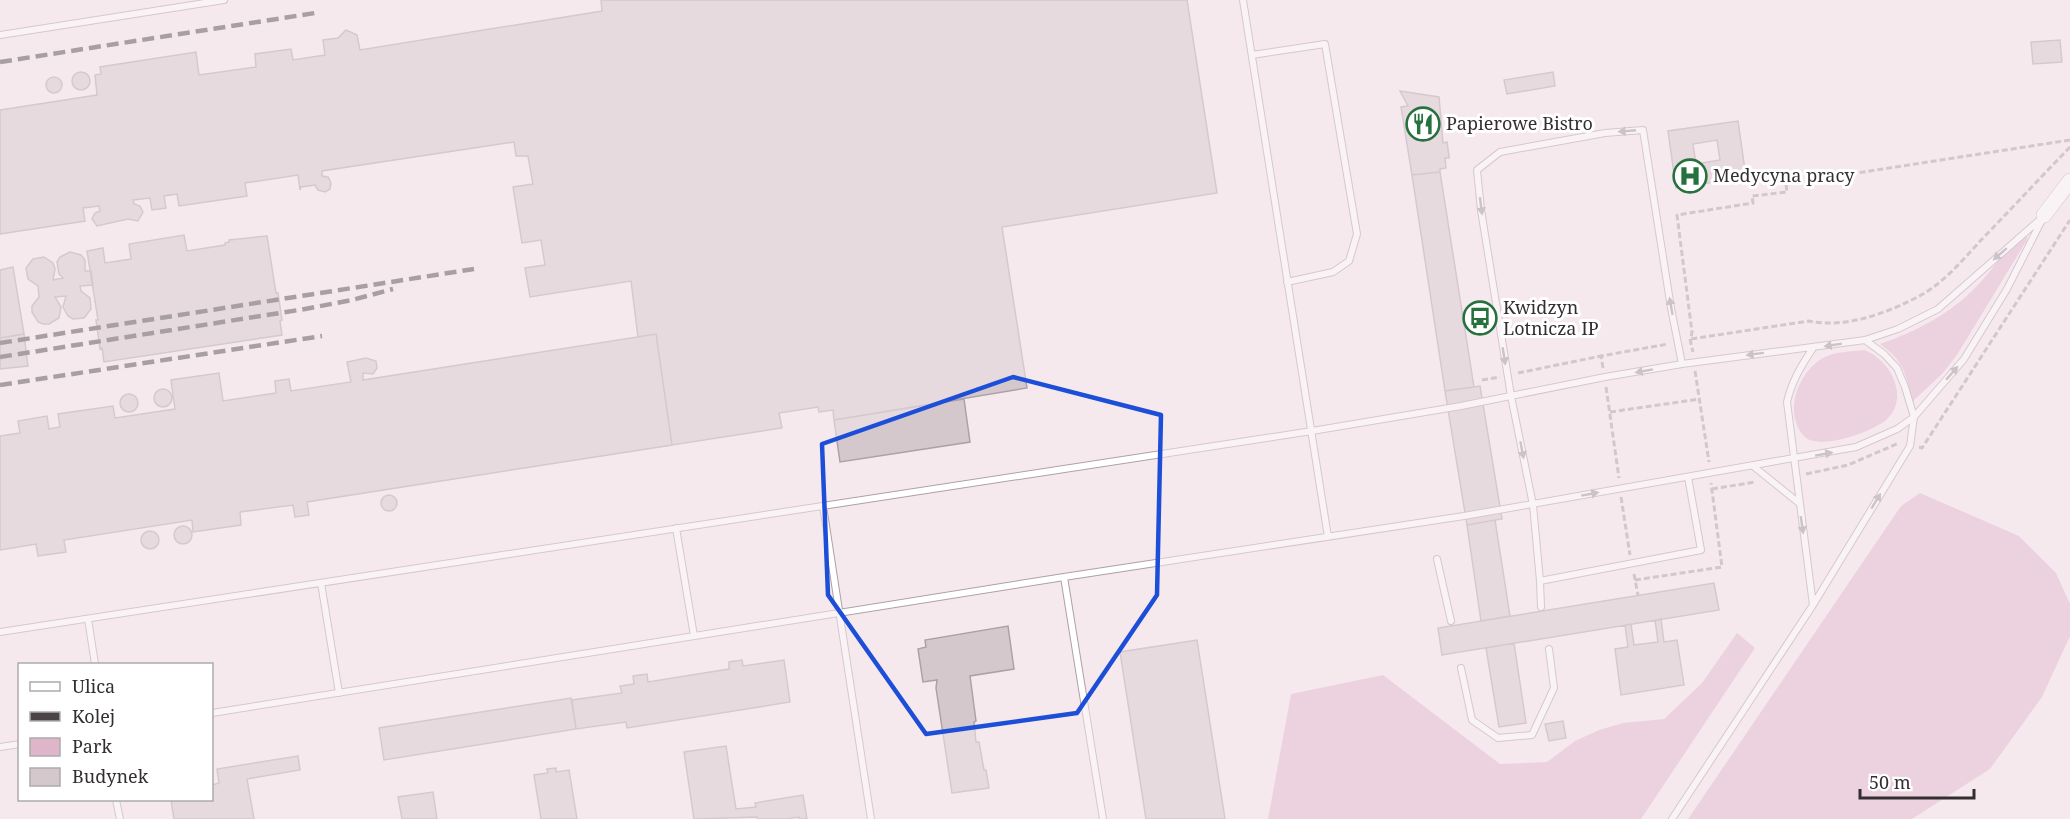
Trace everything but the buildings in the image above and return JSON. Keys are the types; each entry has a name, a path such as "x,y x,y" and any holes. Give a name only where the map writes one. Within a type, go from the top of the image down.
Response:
{"street":[{"path":"2044,215 2070,181"}],"lane":[{"path":"0,35 224,0"},
{"path":"1243,0 1328,537"},
{"path":"1252,55 1324,44 1357,234 1349,261 1333,272 1287,282"},
{"path":"1541,607 1533,505 1511,396 1481,210 1477,170 1500,152 1605,133 1643,130 1682,364"},
{"path":"0,632 1312,430 1454,407 1694,362 1865,340 1898,329 1938,309 2044,215"},
{"path":"213,713 1533,505 1856,447 1897,429 1914,417 1964,359 2007,289 2044,215"},
{"path":"1672,819 1813,605 1910,446 1914,417 1897,368 1884,354 1865,340"},
{"path":"1813,348 1798,369 1791,384 1787,402 1813,605"},
{"path":"1753,466 1799,503"},
{"path":"1540,581 1701,550 1688,477"},
{"path":"823,506 871,819"},
{"path":"676,528 694,636"},
{"path":"1437,559 1451,621"},
{"path":"1064,578 1103,819"},
{"path":"321,583 339,693"},
{"path":"88,619 95,663"},
{"path":"1461,668 1472,720 1498,738 1532,735 1554,688 1549,649"},
{"path":"0,747 18,744"},
{"path":"116,801 120,819"}],"path":[{"path":"1635,580 1722,567 1691,339 1677,215 1753,203 1752,196 1787,192 1786,184 2070,140"},
{"path":"1482,380 1691,339 1809,321 1837,324 1882,313 1924,293 1948,274 2070,147"},
{"path":"1601,356 1638,595"},
{"path":"1610,412 1700,399"}],"highlighted area":[{"path":"1013,377 1161,415 1157,595 1077,713 926,734 828,595 822,444"}],"green space":[{"path":"2025,234 2027,240 1957,355 1942,374 1912,402 1903,369 1894,356 1880,344 1920,327 1956,305 1977,286"},
{"path":"1864,350 1882,362 1894,380 1897,401 1893,411 1879,425 1846,438 1822,442 1812,441 1805,437 1798,428 1794,406 1800,383 1806,373 1814,364 1828,356"},
{"path":"1920,493 2019,536 2056,573 2070,604 2070,636 2042,697 1990,769 1912,819 1688,819 1901,506"},
{"path":"1737,633 1755,648 1641,819 1268,819 1291,694 1383,675 1500,764 1547,762 1575,741 1599,730 1623,723 1664,719 1702,683"}],"railway":[{"path":"0,62 315,13"},
{"path":"0,343 474,269"},
{"path":"0,357 305,309 393,289"},
{"path":"0,385 322,336"}],"place":[{"name":"Papierowe Bistro","path":"1423,124"},
{"name":"Medycyna pracy","path":"1690,176"},
{"name":"Kwidzyn Lotnicza IP","path":"1480,318"}]}
